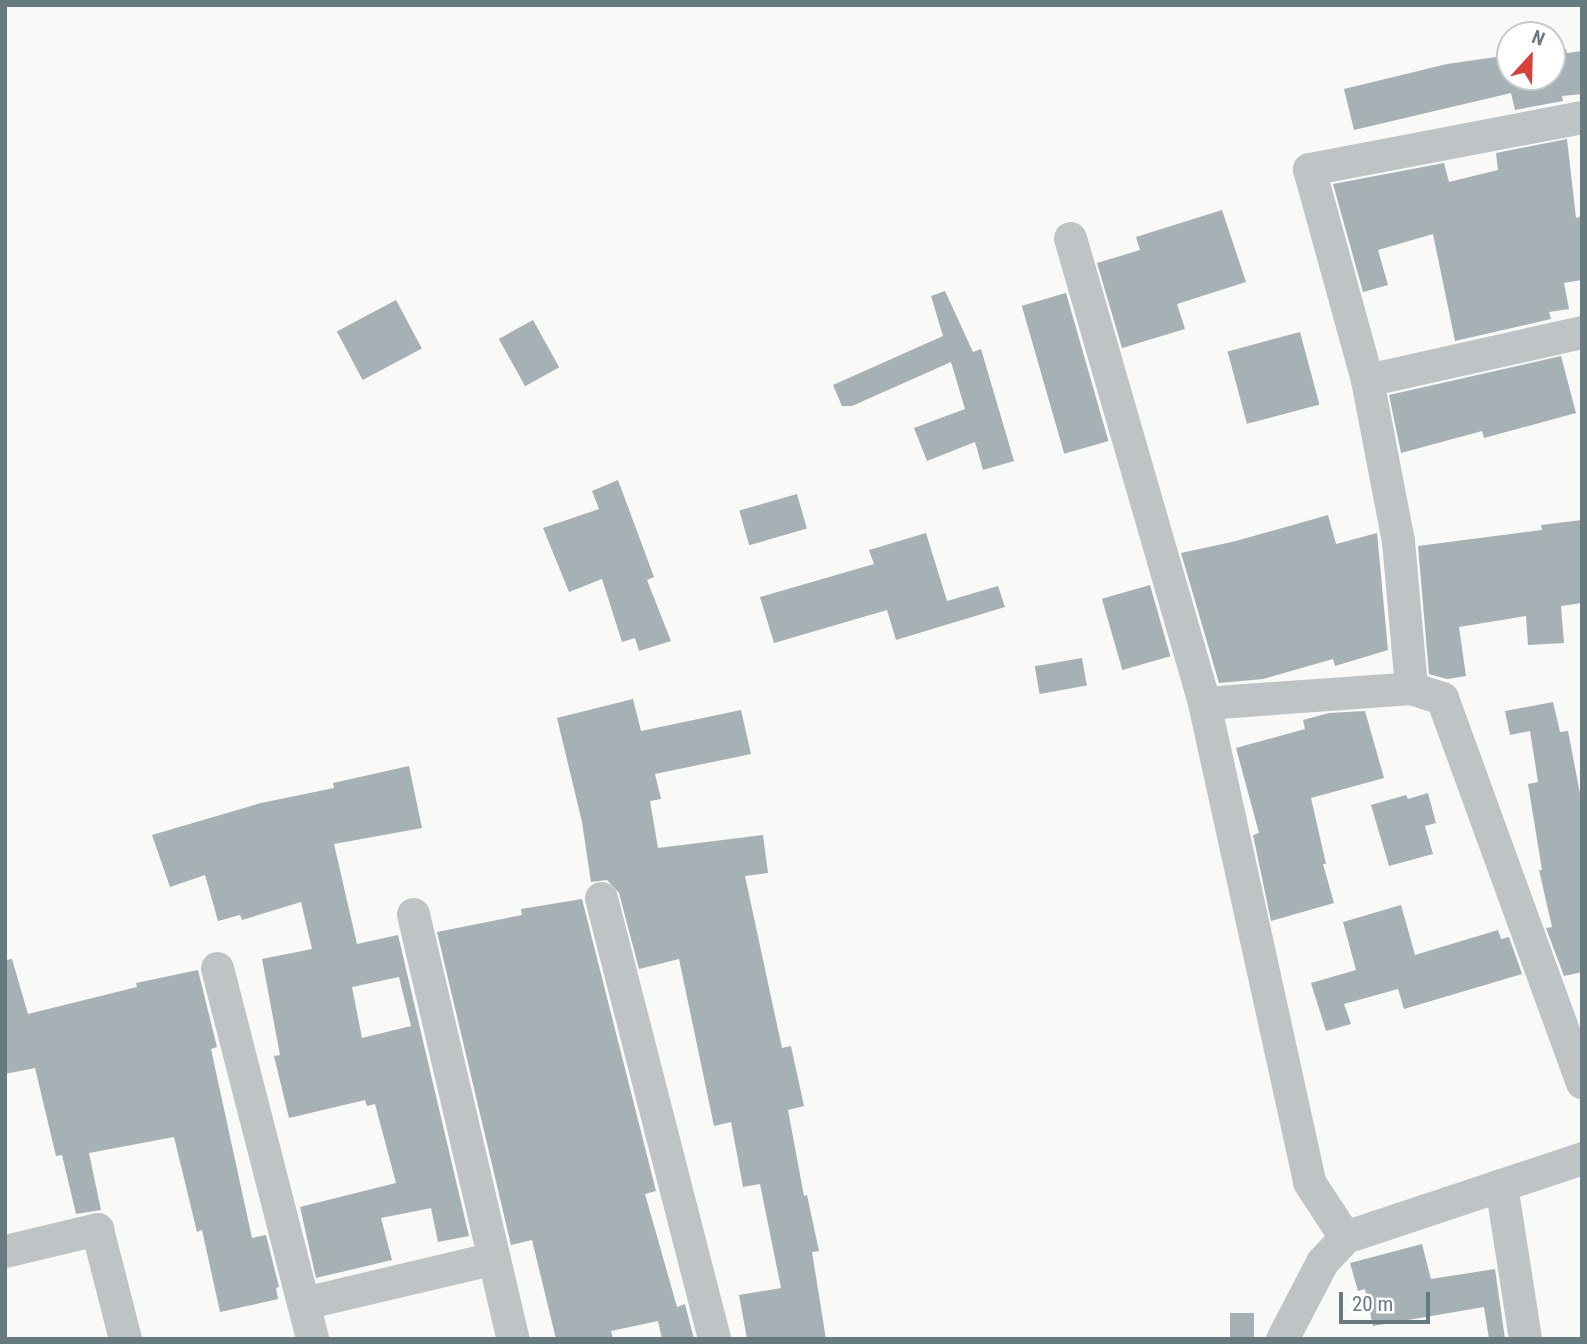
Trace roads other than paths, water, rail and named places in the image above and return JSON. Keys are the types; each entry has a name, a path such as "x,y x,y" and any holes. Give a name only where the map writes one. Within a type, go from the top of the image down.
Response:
{"street":[{"path":"1411,688 1398,541 1367,380 1309,169 1582,117"},
{"path":"1070,238 1204,703 1309,1182 1345,1237"},
{"path":"1367,380 1582,332"},
{"path":"1204,703 1411,688 1442,698 1582,1082"},
{"path":"601,898 714,1339"},
{"path":"412,914 513,1339"},
{"path":"216,968 313,1339"},
{"path":"1282,1339 1322,1262 1345,1237 1582,1158"},
{"path":"1501,1185 1525,1339"},
{"path":"5,1251 97,1229 125,1339"},
{"path":"304,1303 494,1258"}]}
